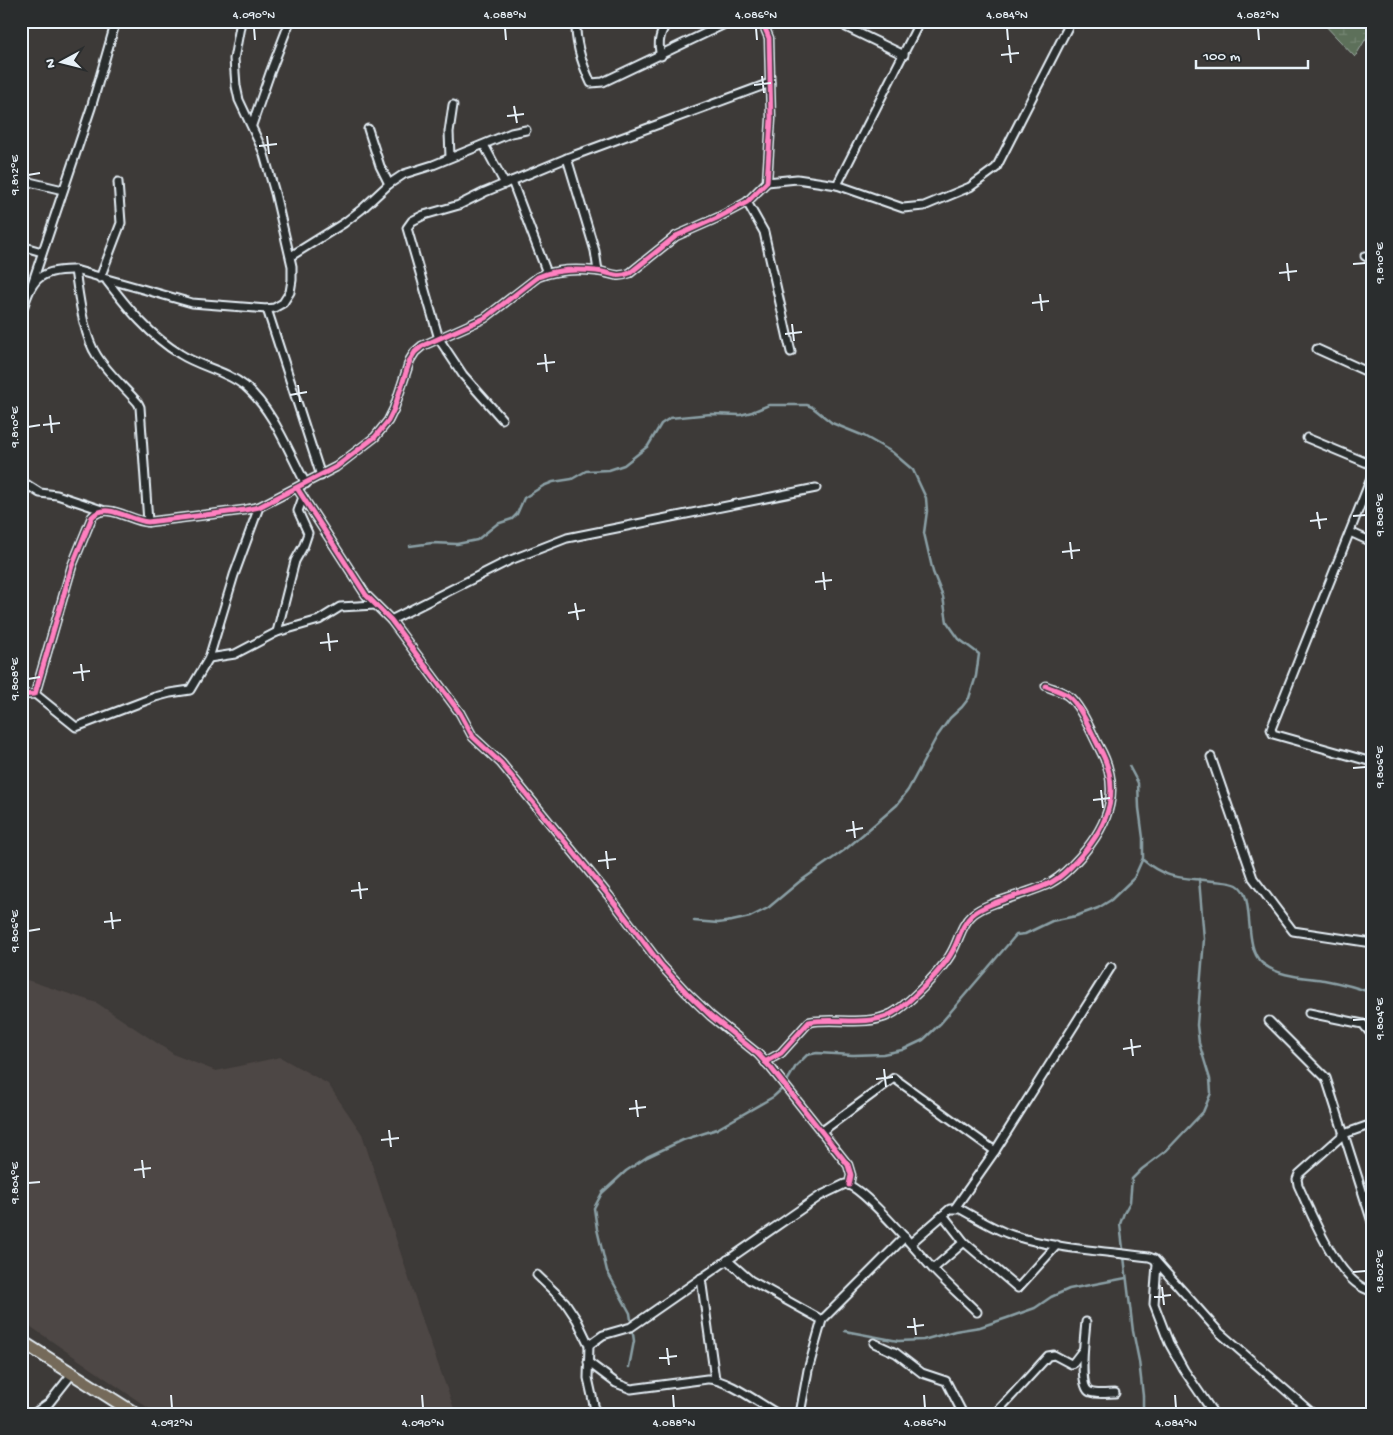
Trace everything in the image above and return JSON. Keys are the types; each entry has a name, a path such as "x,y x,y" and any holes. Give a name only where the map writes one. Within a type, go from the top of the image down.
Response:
{"main road":[{"path":"21,1341 136,1414"}],"street":[{"path":"21,315 91,108 116,21"},
{"path":"31,287 48,272 75,270 192,303 267,309 274,308 283,302 290,292 292,280 291,256 265,159 252,125 239,100 234,72 234,59 241,21"},
{"path":"252,125 290,21"},
{"path":"576,21 576,32 584,68 591,83 603,82 731,21"},
{"path":"661,56 658,45 661,31 668,21"},
{"path":"21,481 40,493 57,495 134,520 148,522 259,507 336,467 382,430 394,409 410,360 422,346 485,318 538,277 547,273 561,270 598,271 614,276 622,276 630,273 676,236 747,202 767,182 771,132 769,38 762,21"},
{"path":"837,185 904,56 920,21"},
{"path":"767,182 797,180 837,185 903,208 924,206 970,187 996,168 1071,21"},
{"path":"846,27 904,56"},
{"path":"502,419 462,375 439,339 407,233 408,225 424,215 459,205 485,192 568,158 770,83"},
{"path":"450,157 449,132 453,104"},
{"path":"368,129 380,166 389,184"},
{"path":"291,256 344,223 389,184 404,174 433,165 511,133 526,130"},
{"path":"484,145 509,183 547,273"},
{"path":"568,158 595,251 598,271"},
{"path":"21,180 63,190"},
{"path":"104,279 121,223 118,182"},
{"path":"747,202 764,232 792,352"},
{"path":"21,246 42,252"},
{"path":"1365,256 1372,260"},
{"path":"75,270 81,308 96,356 138,403 141,411 148,522"},
{"path":"104,279 130,312 179,354 227,374 246,387 273,423 306,484"},
{"path":"267,309 321,476"},
{"path":"1316,349 1372,374"},
{"path":"1307,438 1372,465"},
{"path":"1372,476 1271,729 1273,734 1372,762"},
{"path":"297,488 345,560 359,585 375,605 391,620 460,713 474,737 501,763 609,896 661,965 705,1010 765,1062 848,1166 851,1175 849,1185"},
{"path":"391,620 508,561 567,538 816,488"},
{"path":"277,632 295,561 308,533 298,510 302,497"},
{"path":"21,695 35,694 73,726 79,726 170,692 190,690 209,658 234,575 259,507"},
{"path":"35,694 72,566 92,517 102,510"},
{"path":"1350,532 1372,542"},
{"path":"209,658 231,656 277,632 319,620 344,606 375,605"},
{"path":"765,1062 781,1052 809,1022 857,1022 889,1015 902,1007 949,958 966,921 972,914 990,905 1035,890 1054,881 1069,869 1088,848 1106,819 1110,805 1112,785 1110,776 1102,754 1076,704 1068,696 1046,686"},
{"path":"1211,757 1252,878 1293,931 1372,943"},
{"path":"955,1208 995,1151 1111,967"},
{"path":"1309,1013 1363,1024 1372,1035"},
{"path":"1269,1021 1326,1078 1372,1222"},
{"path":"821,1132 894,1078 995,1151"},
{"path":"1372,1124 1344,1134 1299,1174 1297,1179 1298,1185 1334,1258 1359,1286 1372,1291"},
{"path":"589,1345 603,1335 631,1326 820,1196 840,1185 849,1185 871,1203 905,1236 933,1269 977,1312"},
{"path":"911,1243 950,1209 955,1208 1012,1235 1057,1245 1154,1259 1219,1332 1313,1414"},
{"path":"943,1215 964,1242 1018,1288 1057,1245"},
{"path":"800,1414 810,1362 822,1320 905,1236"},
{"path":"933,1269 964,1242"},
{"path":"727,1260 750,1280 822,1320"},
{"path":"1157,1264 1154,1304 1170,1343 1184,1370 1214,1414"},
{"path":"537,1276 565,1302 577,1320 589,1345 588,1378 596,1414"},
{"path":"702,1278 715,1379"},
{"path":"1086,1322 1083,1350 1086,1389 1091,1393 1115,1393"},
{"path":"874,1343 896,1353 922,1373 946,1382 964,1414"},
{"path":"995,1414 1048,1356 1054,1355 1070,1364 1073,1363 1083,1350"},
{"path":"588,1362 616,1383 631,1390 715,1379 756,1400 778,1414"},
{"path":"33,1414 49,1403 72,1374"}],"shaded area":[{"path":"21,978 97,1003 175,1055 216,1071 280,1057 328,1084 362,1134 424,1325 456,1414 157,1414 21,1320"}],"green space":[{"path":"1321,21 1372,21 1372,28 1355,57"}],"waterway":[{"path":"410,546 432,543 457,544 477,540 497,524 512,519 517,514 524,498 543,486 553,482 572,479 586,471 609,470 624,465 648,446 661,424 670,418 711,414 740,415 769,405 807,405 832,423 864,436 892,452 913,470 926,498 927,511 924,533 933,572 943,597 947,622 959,639 979,654 976,676 969,698 950,718 936,738 908,790 897,805 846,849 799,882 768,908 750,917 718,923 694,921"},
{"path":"629,1367 634,1341 630,1313 607,1271 597,1229 594,1208 602,1193 626,1171 647,1157 683,1140 717,1129 773,1097 783,1088 796,1066 807,1055 817,1053 883,1054 902,1050 923,1040 941,1023 1016,935 1025,934 1052,921 1076,916 1098,908 1111,900 1134,878 1143,858 1138,783 1129,766"},
{"path":"1143,860 1160,872 1169,875 1237,885 1243,891 1246,899 1252,945 1256,955 1269,968 1284,974 1336,982 1372,993"},
{"path":"1143,1414 1139,1361 1133,1331 1120,1224 1130,1202 1132,1179 1167,1150 1203,1112 1211,1093 1210,1079 1199,1043 1197,1025 1204,939 1199,879"},
{"path":"845,1331 898,1341 923,1340 955,1331 980,1327 1007,1318 1035,1308 1051,1297 1069,1289 1126,1278"}],"cycle path":[{"path":"21,695 35,694 72,566 92,517 98,513 112,511 148,522 259,507 336,467 375,437 388,421 394,409 410,360 422,346 485,318 538,277 545,274 574,270 596,271 616,275 630,273 676,236 747,202 767,182 771,119 769,38 762,21"},
{"path":"297,488 366,595 391,620 460,713 473,737 501,763 609,896 661,965 711,1016 758,1054 771,1068 848,1165 851,1175 849,1185"},
{"path":"765,1062 781,1053 809,1022 861,1021 881,1018 891,1014 915,995 941,968 952,952 965,923 972,915 988,906 1052,882 1071,867 1090,844 1099,831 1109,805 1111,791 1106,762 1085,719 1072,699 1060,691 1046,686"}]}
